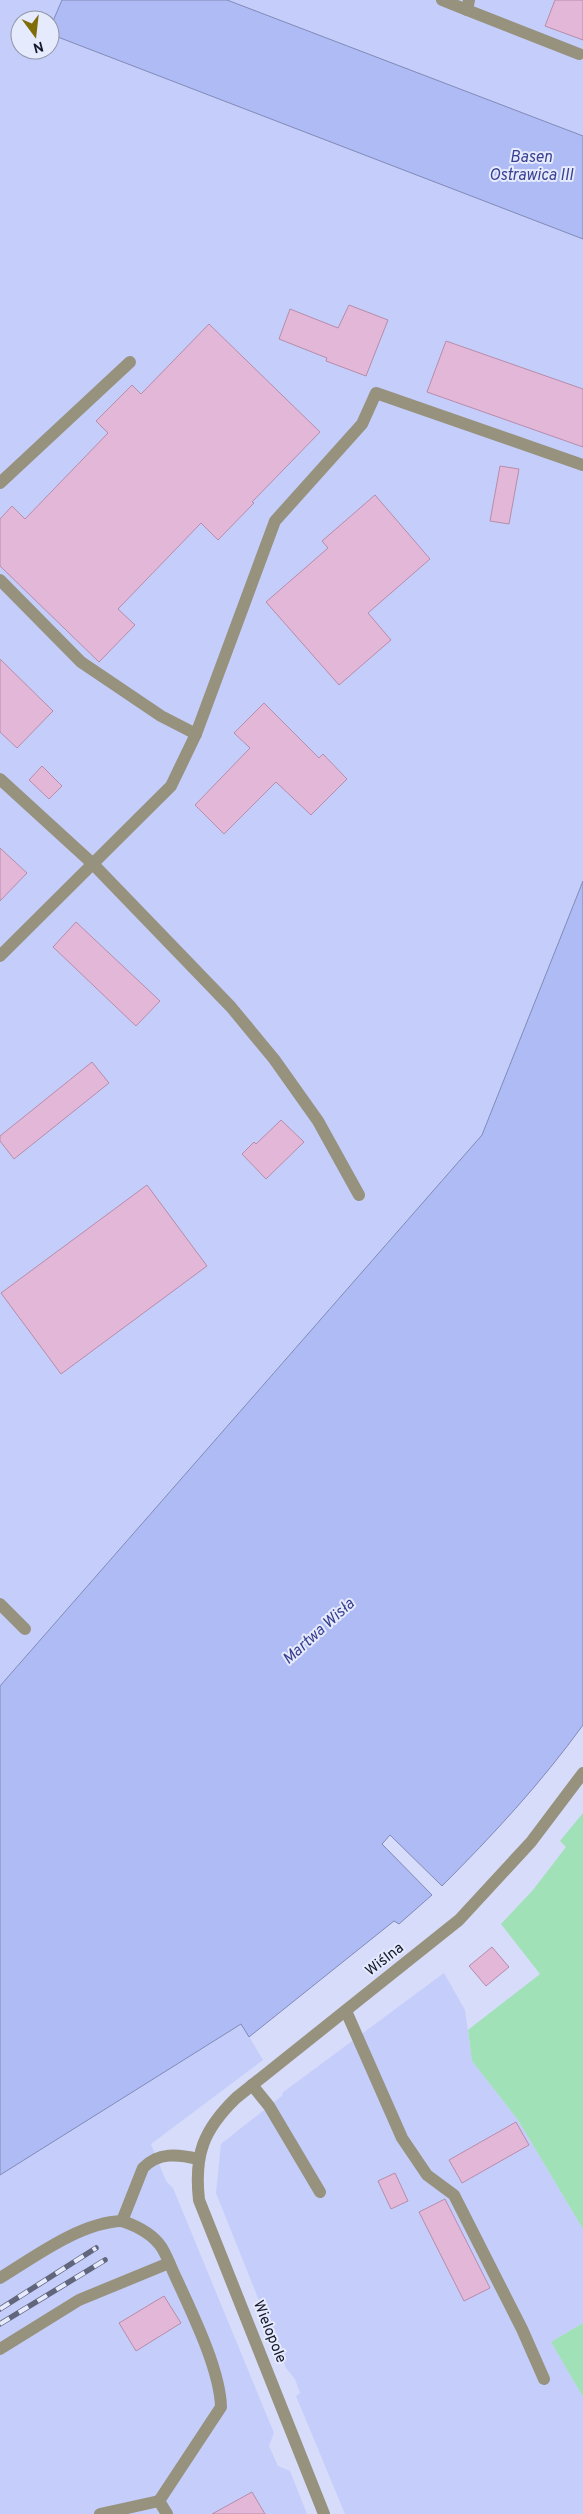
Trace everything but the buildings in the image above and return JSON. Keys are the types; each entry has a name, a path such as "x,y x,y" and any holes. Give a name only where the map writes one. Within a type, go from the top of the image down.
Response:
{"street":[{"path":"442,0 468,5 579,54"},
{"path":"0,483 130,362"},
{"path":"0,956 171,786 196,734 275,521 362,424 376,393 583,465"},
{"path":"0,580 81,662 161,716 196,734"},
{"path":"0,778 93,864 231,1007 274,1059 318,1121 359,1195"},
{"path":"0,1604 25,1629"},
{"name":"Wiślna","path":"198,2159 206,2136 218,2116 252,2085 459,1920 531,1842 583,1773"},
{"path":"346,2011 402,2138 427,2175 454,2195 522,2329 544,2379"},
{"path":"252,2085 274,2114 320,2192"},
{"path":"122,2221 143,2168 148,2162 168,2154 198,2159"},
{"name":"Wielopole","path":"198,2159 196,2177 199,2200 324,2514"},
{"path":"0,2278 72,2236 97,2225 122,2221 136,2226 152,2236 162,2248 192,2312 220,2391 221,2407 159,2502 100,2514"},
{"path":"0,2349 80,2300 169,2263"},
{"path":"159,2502 167,2514"}],"shaded area":[{"path":"0,0 62,0 58,10 10,10 10,60 60,60 60,38 583,239 583,881 482,1135 0,1686"},
{"path":"225,0 583,0 583,136"},
{"path":"444,1973 465,2010 472,2061 518,2120 583,2229 583,2323 551,2342 583,2397 583,2514 345,2514 296,2396 300,2393 295,2379 286,2368 216,2193 221,2144 283,2095 282,2093"},
{"path":"241,2023 263,2060 151,2144 166,2181 173,2188 274,2433 269,2446 278,2466 290,2471 307,2514 0,2514 0,2175"}],"green space":[{"path":"583,1813 583,2229 518,2120 472,2061 468,2030 540,1974 501,1924 533,1890 566,1847 560,1841"},
{"path":"583,2323 583,2397 551,2342"}],"water":[{"name":"Basen Ostrawica III","path":"62,0 227,0 583,136 583,239 60,38 60,10 58,10"},
{"name":"Martwa Wisła","path":"583,881 583,1725 516,1808 442,1886 390,1835 382,1844 432,1895 399,1924 394,1921 249,2037 241,2024 0,2175 0,1686 482,1135"}],"railway":[{"path":"0,2309 96,2248"},
{"path":"0,2324 105,2260"}]}
